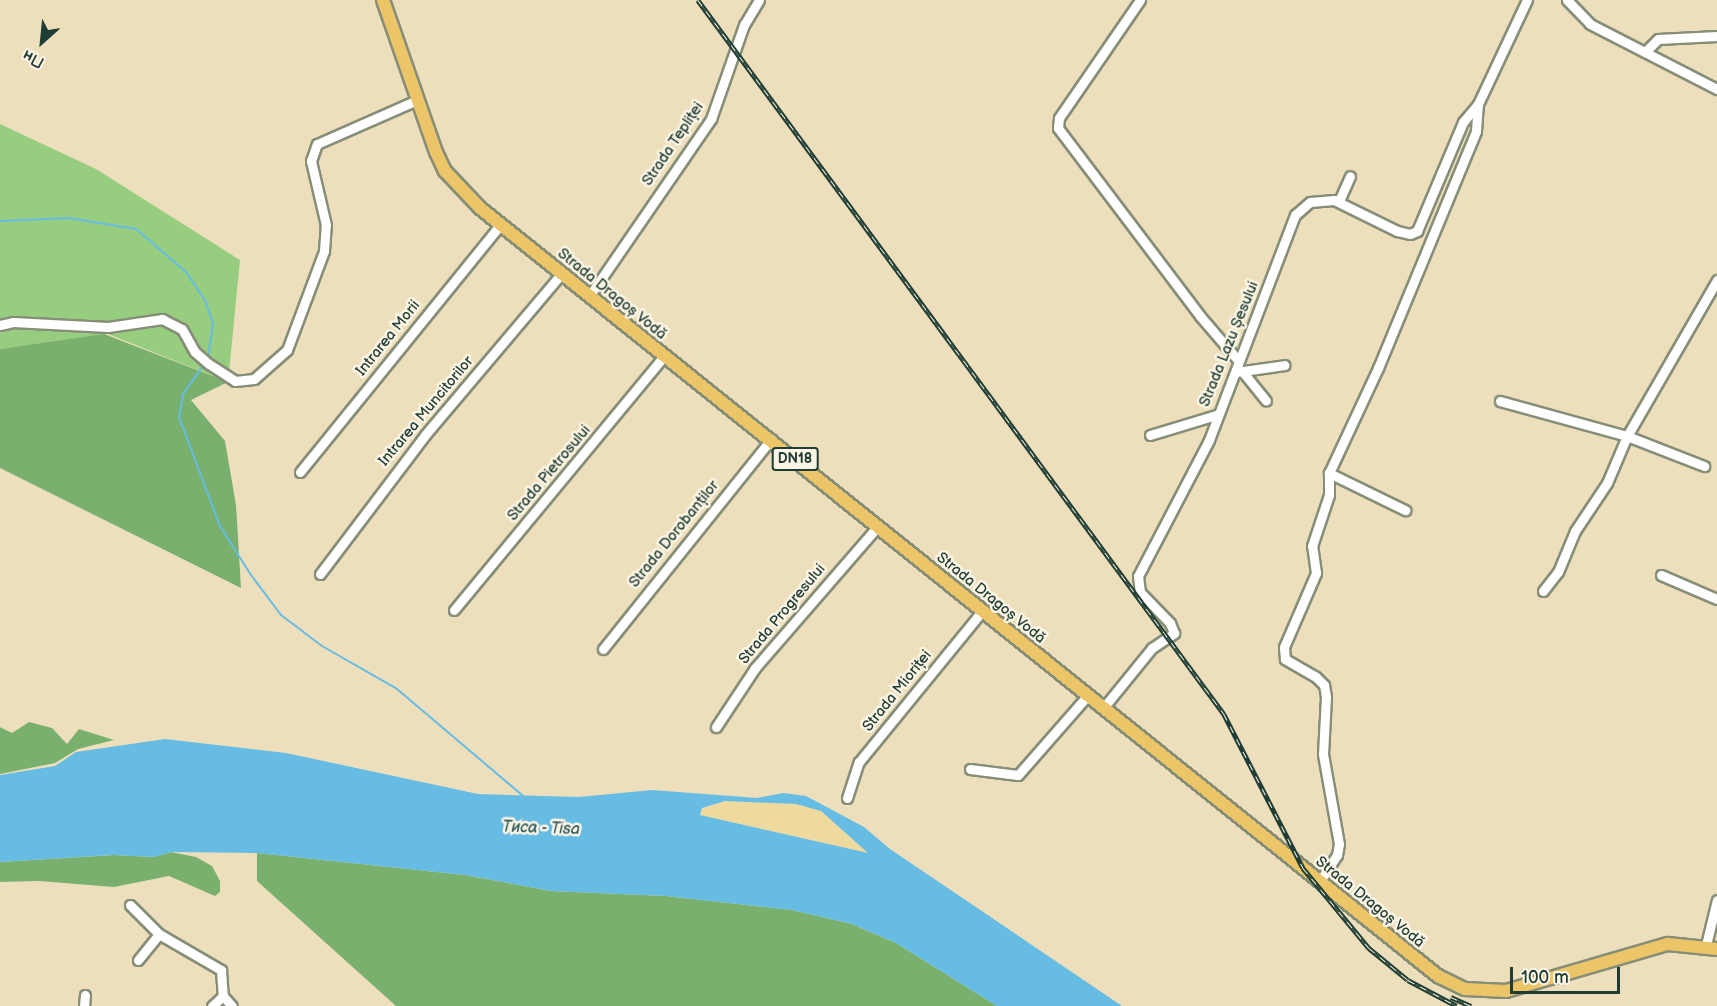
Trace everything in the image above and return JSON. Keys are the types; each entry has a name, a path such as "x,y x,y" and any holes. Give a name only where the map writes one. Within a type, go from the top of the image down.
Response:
{"main road":[{"name":"Strada Dragoș Vodă","path":"383,0 417,100 445,171 472,201 1438,976 1477,992 1506,991 1546,982 1655,946 1712,947"}],"street":[{"name":"Strada Tepliței","path":"590,294 711,119 744,25 759,0"},
{"path":"1140,0 1059,118 1058,128 1200,316 1237,359"},
{"path":"1350,176 1339,201 1396,231 1410,234 1417,231 1463,122 1478,104 1527,0"},
{"path":"1568,0 1590,24 1717,89"},
{"path":"1645,52 1658,39 1717,36"},
{"path":"0,325 13,322 108,327 162,319 182,329 205,362 235,381 245,382 281,357 295,333 324,251 326,225 311,160 314,148 320,141 417,100"},
{"path":"1320,881 1337,855 1339,844 1323,754 1326,697 1324,685 1292,665 1283,652 1316,573 1312,546 1329,495 1329,472 1378,368 1471,142 1478,104"},
{"name":"Strada Lazu Șesului","path":"1104,707 1152,648 1173,633 1170,623 1140,592 1138,576 1200,458 1216,415 1239,372 1237,359 1295,216 1310,202 1339,201"},
{"name":"Intrarea Morii","path":"300,472 501,224"},
{"name":"Intrarea Muncitorilor","path":"320,574 425,435 562,273"},
{"path":"1544,591 1558,572 1575,531 1607,483 1627,436 1717,280"},
{"name":"Strada Pietrosului","path":"454,610 665,355"},
{"path":"1239,372 1285,365"},
{"path":"1239,372 1266,401"},
{"path":"1500,401 1627,436 1704,466"},
{"path":"1150,435 1216,415"},
{"name":"Strada Dorobanților","path":"603,649 771,439"},
{"path":"1329,472 1405,510"},
{"name":"Strada Progresului","path":"716,727 755,668 878,526"},
{"path":"1661,575 1717,599"},
{"name":"Strada Mioriței","path":"847,798 859,762 983,610"},
{"path":"970,769 1018,775 1088,695"},
{"path":"1712,947 1717,900"},
{"path":"130,904 159,934 221,970 223,996 232,1006"},
{"path":"138,960 159,934"},
{"path":"84,1006 85,995"},
{"path":"212,1006 223,996"}],"green space":[{"path":"0,124 96,169 240,260 228,382 108,334 0,349"},
{"path":"104,334 228,382 191,400 225,441 236,505 241,588 0,468 0,349"},
{"path":"29,722 52,728 67,744 79,729 114,740 78,749 55,763 0,774 0,727 12,733"},
{"path":"171,852 196,857 212,866 220,881 220,892 215,896 169,876 114,887 39,881 0,882 0,862 114,855 154,857"},
{"path":"257,853 465,875 551,891 666,896 792,910 852,924 896,943 997,1006 396,1006 257,881"}],"sand":[{"path":"725,801 796,804 821,811 868,853 700,815 702,809"}],"water":[{"name":"Тиса - Tisa","path":"165,739 286,753 478,794 579,797 652,790 757,798 783,793 806,796 864,827 890,849 1122,1006 997,1006 896,943 852,924 792,910 666,896 551,891 465,875 257,853 171,852 154,857 113,855 0,862 0,775 55,766 76,752","holes":["725,801 796,804 821,811 868,853 700,815 702,808"]}],"waterway":[{"path":"0,221 69,218 136,229 186,272 205,300 213,323 208,358"},
{"path":"205,363 183,395 179,417 220,526 251,575 281,615 322,646 397,689 523,796"}],"railway":[{"path":"698,0 1224,714 1303,868 1369,948 1408,980 1457,1006"},
{"path":"1451,997 1471,1006"}]}
